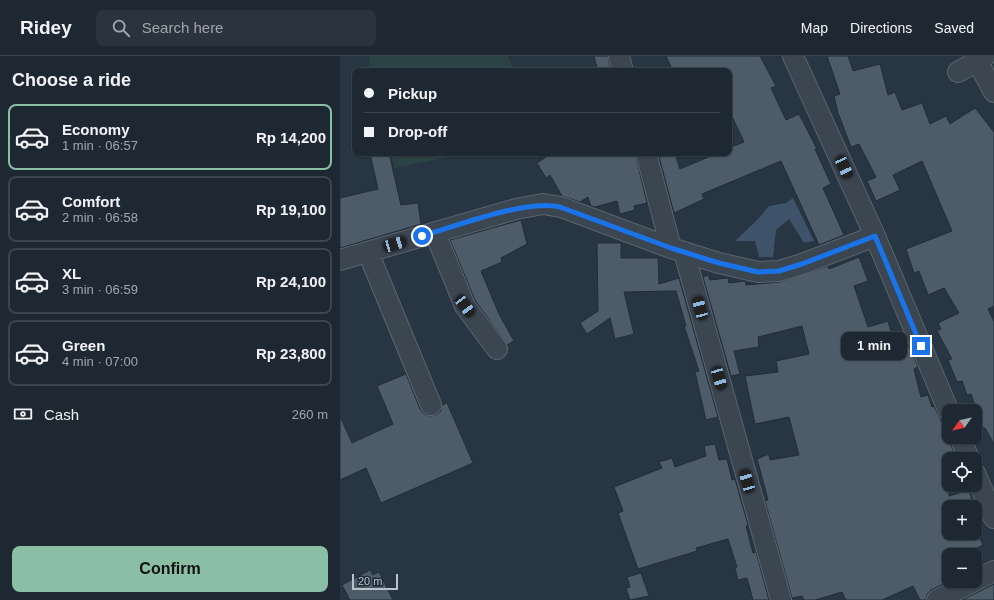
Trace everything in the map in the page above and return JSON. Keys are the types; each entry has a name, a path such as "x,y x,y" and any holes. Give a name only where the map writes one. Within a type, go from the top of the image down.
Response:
{"street":[{"path":"619,56 622,68"},
{"path":"794,56 875,236 946,404"},
{"path":"958,72 981,59 994,92"},
{"path":"647,156 678,250 781,600"},
{"path":"340,260 516,209 543,204 560,207 678,250 719,263 758,272 779,271 802,264 875,236"},
{"path":"435,232 465,306 497,348"},
{"path":"368,252 431,405"},
{"path":"982,490 994,518"},
{"path":"937,600 994,571"}],"green space":[{"path":"370,56 508,56 513,68 368,68"},
{"path":"391,156 453,156 395,168"}],"water":[{"path":"793,198 814,241 804,243 789,219 776,230 773,257 759,257 755,241 735,241 769,206 786,203"}],"building":[{"path":"594,56 608,56 610,68 597,68"},
{"path":"666,56 760,56 776,86 771,88 786,120 799,114 817,149 815,149 831,184 823,188 844,235 819,245 781,161 702,194 704,199 674,213 659,156 676,156 680,169 711,156 732,156 732,147 744,142 732,116 732,68 672,68"},
{"path":"827,56 848,56 853,71 880,64 888,95 895,92 902,110 922,103 930,124 946,116 950,124 975,108 994,132 994,306 988,309 994,321 994,444 982,425 982,404 975,404 971,394 967,395 962,381 957,382 948,360 952,359 937,331 941,329 938,323 959,313 944,288 928,295 919,271 914,273 906,249 952,231 922,161 893,175 900,190 876,201 867,181 876,177 859,144 851,147 838,113 834,96 840,94"},
{"path":"371,156 390,156 401,205 418,203 421,224 340,248 340,198 378,189"},
{"path":"548,156 636,156 647,203 634,206 635,210 620,214 617,201 595,207 591,206 588,197 580,202 562,196 550,175 546,178 537,163"},
{"path":"521,220 527,244 501,258 502,262 481,271 499,314 514,341 507,345 475,300 450,240"},
{"path":"597,243 621,243 621,258 658,258 659,284 679,278 718,417 706,420 695,372 699,371 684,326 686,326 676,291 624,292 634,334 615,339 610,318 587,334 580,323 598,311"},
{"path":"859,257 868,281 854,286 868,327 888,321 896,350 909,346 918,367 914,369 921,397 928,395 932,407 934,406 942,423 942,444 950,444 954,452 942,452 942,492 949,492 949,496 962,492 970,492 972,500 942,500 942,540 980,540 983,545 977,548 942,548 942,584 931,590 927,594 926,600 920,600 913,586 882,600 846,600 842,592 815,600 804,600 802,596 792,598 765,501 768,500 757,459 769,454 770,460 799,455 789,417 755,424 745,376 778,372 776,361 809,354 802,326 758,337 759,347 734,351 740,374 731,376 703,277 708,275 710,280 728,278 729,283 745,281 746,285 780,282 828,266 829,269"},
{"path":"406,374 420,409 424,414 430,416 436,415 440,412 442,405 447,403 473,463 381,503 366,468 340,480 340,416 352,443 393,424 377,386"},
{"path":"715,444 719,460 727,459 732,480 735,479 748,525 746,526 753,553 756,552 769,600 753,600 747,578 738,580 735,568 737,567 728,539 696,548 697,551 638,569 618,513 623,511 614,487 662,468 659,462 672,458 675,467 706,456 704,446"},
{"path":"370,570 373,575 379,572 393,600 350,600 342,585"},
{"path":"641,573 649,596 630,600 626,588 630,587 627,577"},
{"path":"994,584 994,600 962,600"}],"route":[{"path":"422,236 516,209 543,204 560,207 671,248 719,263 758,272 779,271 802,264 875,236 921,346"}]}
